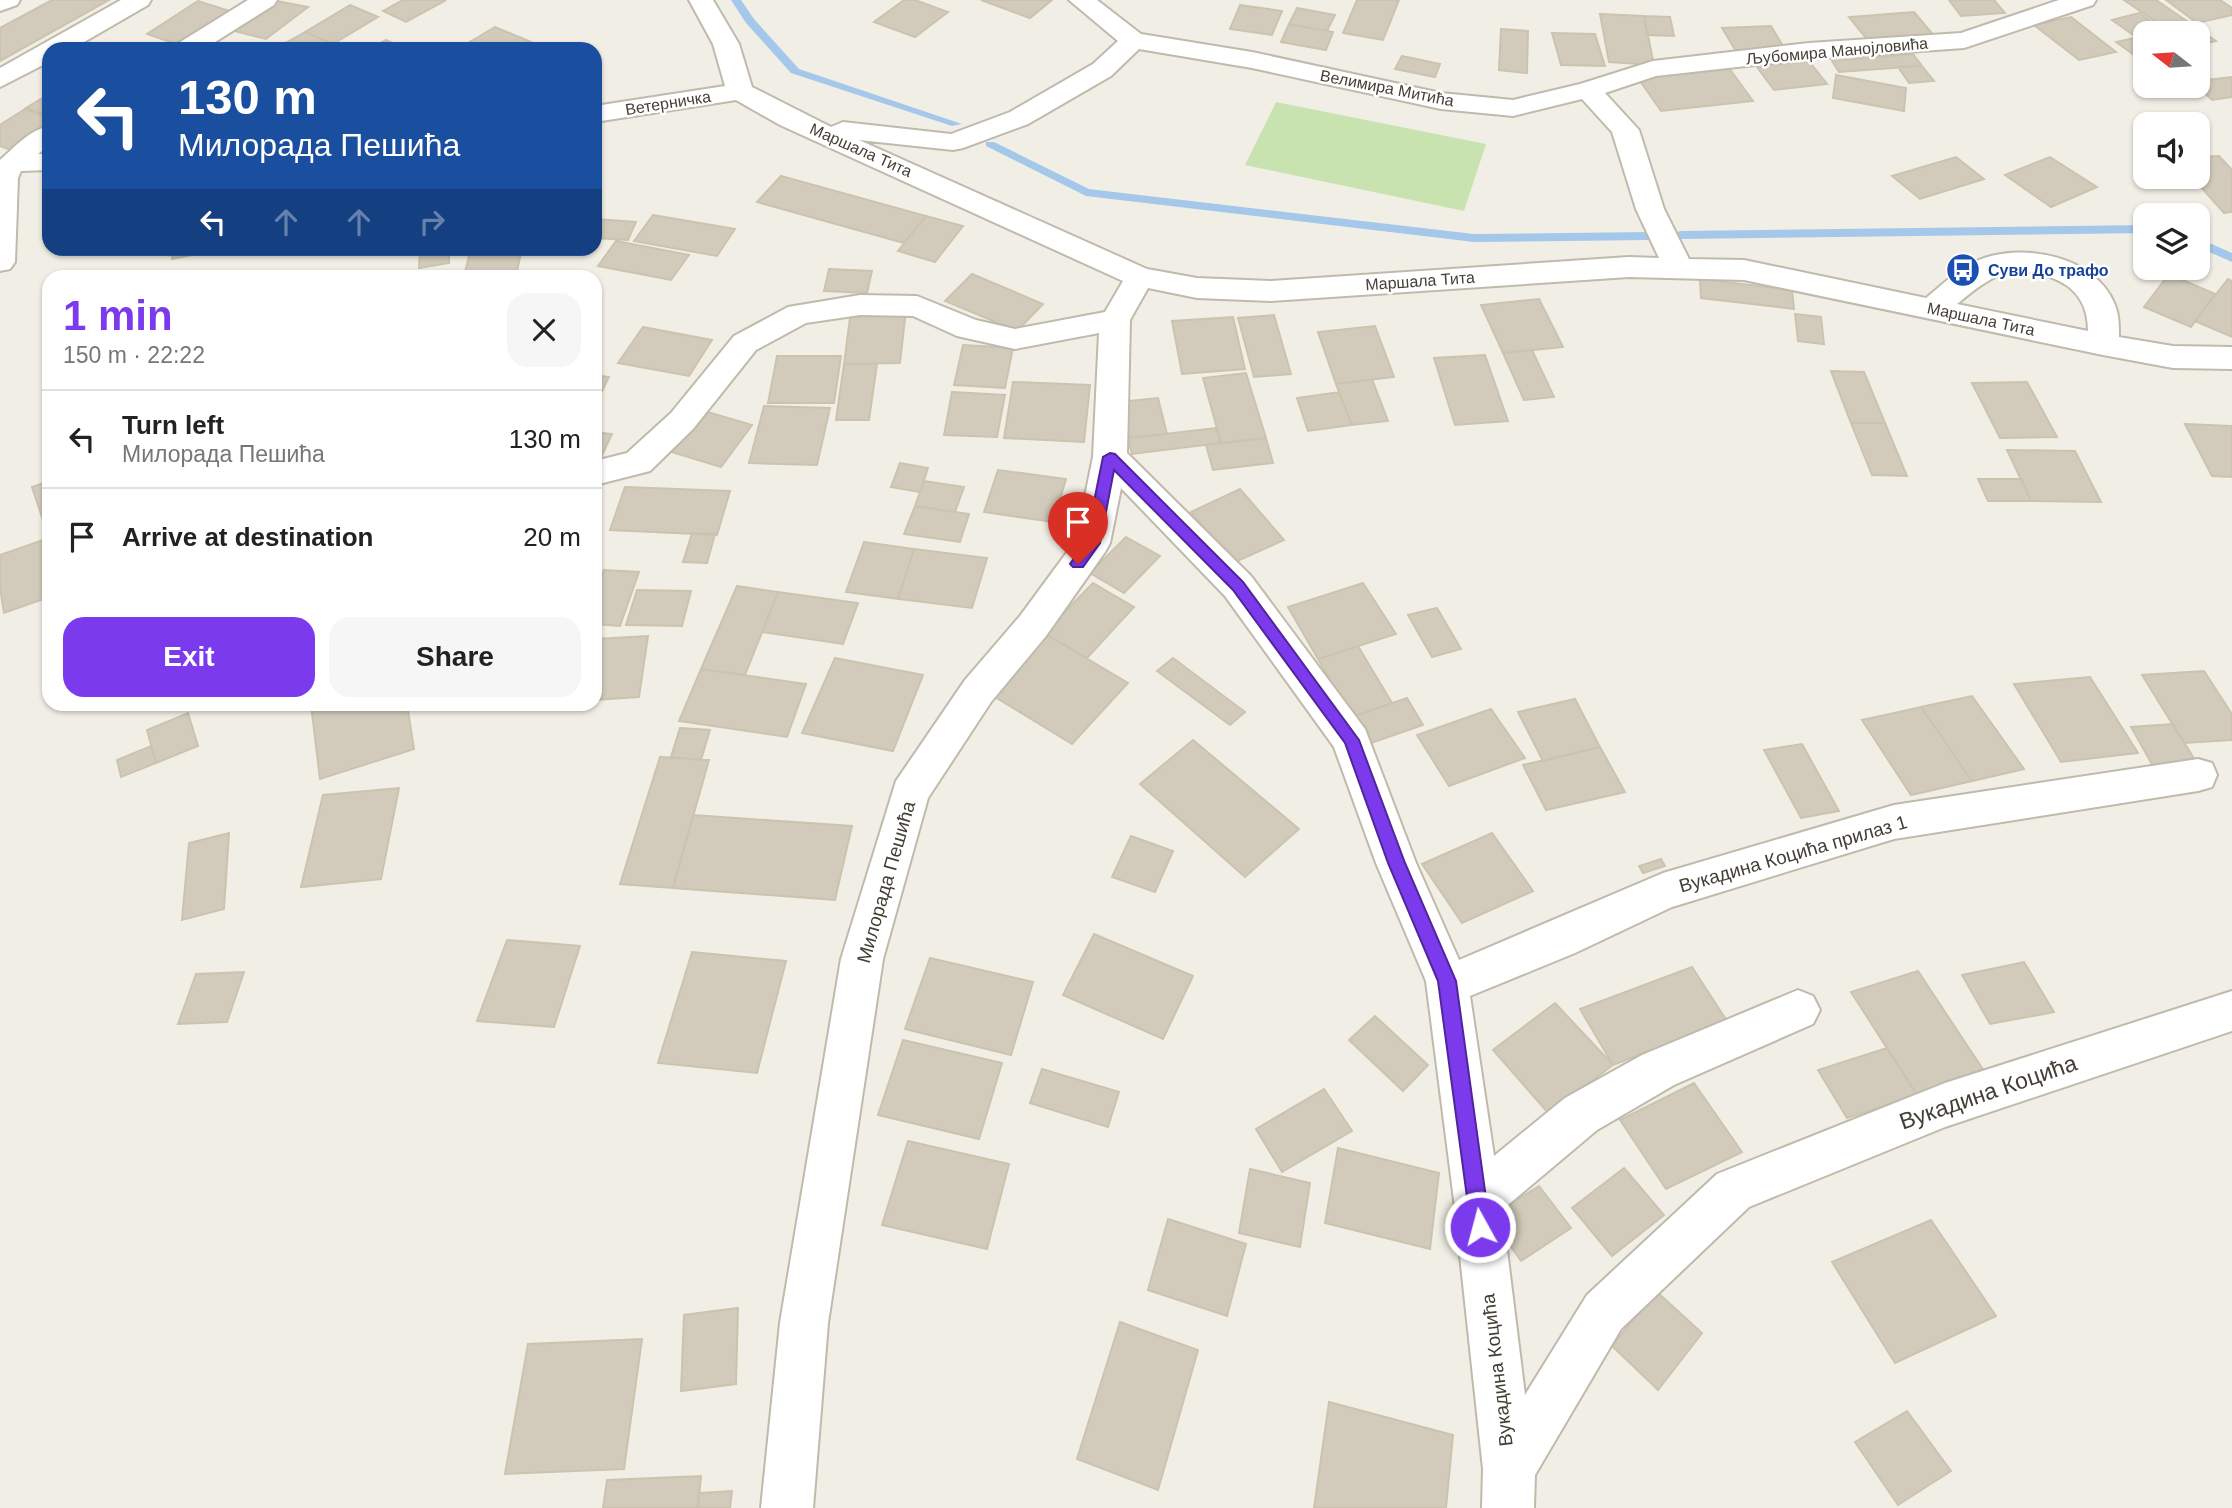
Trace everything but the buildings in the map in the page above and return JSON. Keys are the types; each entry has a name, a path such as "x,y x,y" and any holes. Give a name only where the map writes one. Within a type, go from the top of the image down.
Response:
{"street":[{"path":"0,4 8,0"},
{"path":"65,42 139,0"},
{"path":"197,42 265,0"},
{"path":"701,0 726,44 740,90"},
{"name":"Велимира Митића","path":"1081,0 1133,40 1252,60 1441,101 1513,108 1588,90"},
{"name":"Љубомира Манојловића","path":"1588,90 1653,69 1809,51 1964,40 2084,0"},
{"path":"790,119 862,134 953,142 1020,118 1102,69 1133,40"},
{"path":"0,79 42,55"},
{"name":"Ветерничка","path":"602,113 740,90"},
{"name":"Маршала Тита","path":"740,90 790,119 1140,276 1197,288 1272,291 1629,267 1744,270 2104,345 2173,357 2232,358"},
{"path":"1588,90 1625,130 1650,209 1679,269"},
{"path":"602,122 638,109"},
{"path":"0,262 5,178 9,167 25,149 42,138"},
{"path":"18,159 26,163 42,162"},
{"path":"1931,309 1988,267 2007,262 2036,264 2067,274 2092,291 2103,316 2104,345"},
{"name":"Милорада Пешића","path":"787,1508 804,1323 862,959 910,793 978,691 1033,626 1093,543 1110,457 1115,320 1140,276"},
{"path":"602,471 638,463 682,421 746,343 799,314 860,304 917,306 968,329 1015,339 1115,320"},
{"name":"Вукадина Коцића","path":"1110,457 1238,586 1351,740 1396,863 1447,981 1477,1200 1509,1488"},
{"name":"Вукадина Коцића прилаз 1","path":"1447,981 1460,981 1663,891 1894,822 2198,775"},
{"path":"1477,1200 1581,1114 1658,1070 1798,1010"},
{"name":"Вукадина Коцића","path":"1509,1488 1604,1312 1733,1190 1945,1105 2232,1011"}],"green space":[{"path":"1276,102 1486,144 1464,211 1245,165"}],"waterway":[{"path":"736,0 750,21 795,71 956,124"},
{"path":"990,144 1086,192 1474,238 1649,236"},
{"path":"1680,235 2133,229"},
{"path":"2210,248 2232,258"}],"place":[{"name":"Суви До трафо","path":"1963,270"}],"route":[{"path":"1078,564 1093,543 1110,457 1238,586 1351,740 1396,863 1447,981 1480,1227"}]}
